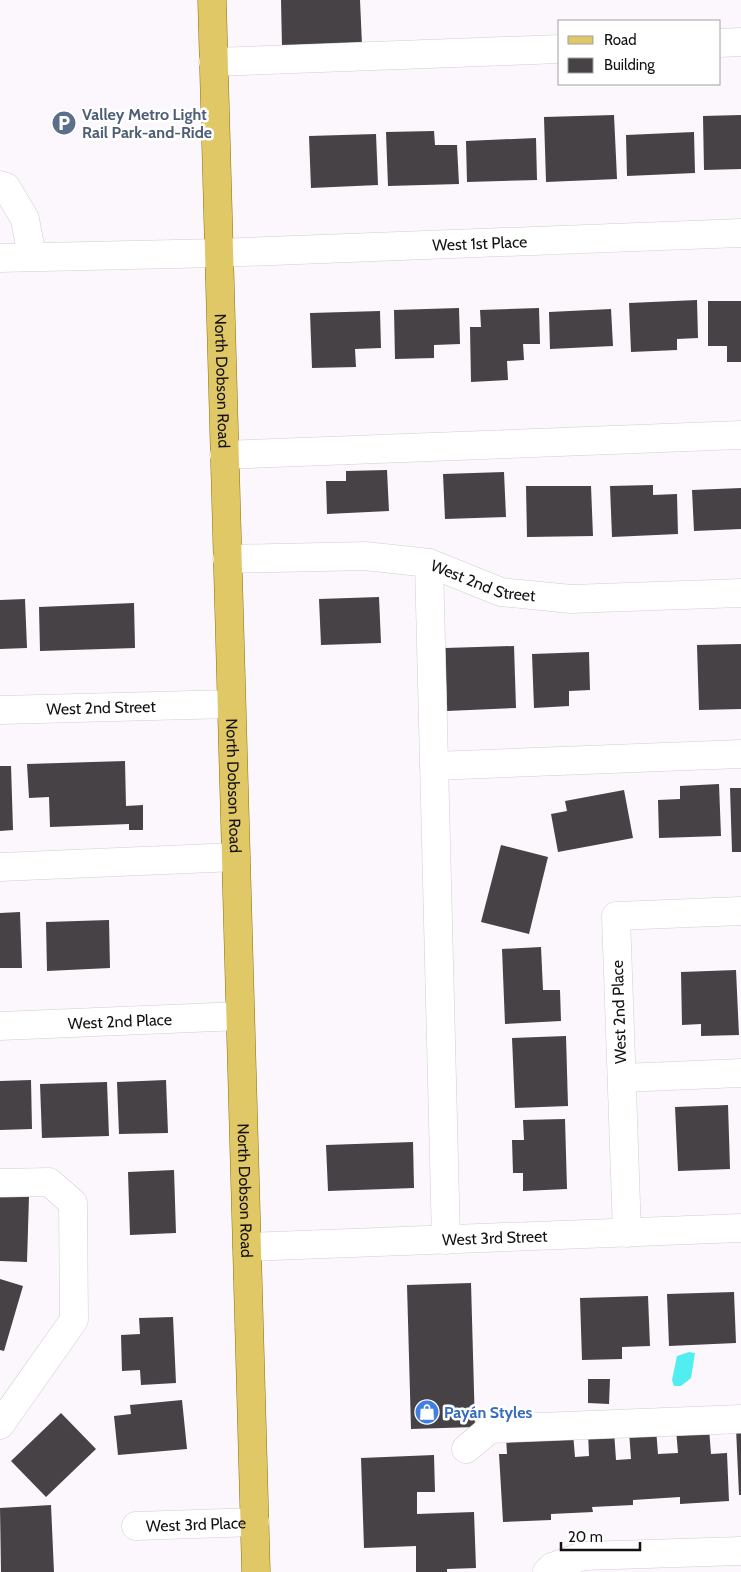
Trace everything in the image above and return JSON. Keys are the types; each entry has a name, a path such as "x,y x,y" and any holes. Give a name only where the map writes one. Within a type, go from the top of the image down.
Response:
{"main road":[{"name":"North Dobson Road","path":"212,0 256,1572"}],"street":[{"path":"721,43 741,42"},
{"path":"213,62 558,49"},
{"path":"0,185 6,187 25,219 32,257"},
{"name":"West 1st Place","path":"0,258 218,253 741,233"},
{"path":"224,455 741,434"},
{"name":"West 2nd Street","path":"227,559 365,556 429,563 501,592 570,599 741,592"},
{"path":"429,563 446,1240"},
{"name":"West 2nd Street","path":"0,710 231,704"},
{"path":"434,766 741,754"},
{"path":"0,867 236,857"},
{"name":"West 2nd Place","path":"627,1233 616,916 741,911"},
{"name":"West 2nd Place","path":"0,1026 240,1016"},
{"path":"622,1078 741,1073"},
{"path":"0,1183 49,1182 74,1203 74,1320 0,1425"},
{"name":"West 3rd Street","path":"247,1247 741,1228"},
{"path":"466,1449 490,1429 741,1419"},
{"name":"West 3rd Place","path":"136,1526 255,1522"},
{"path":"547,1572 552,1567 583,1556 741,1551"}],"water":[{"path":"689,1352 695,1353 691,1378 681,1386 674,1386 672,1380 677,1356"}],"building":[{"path":"281,0 360,0 362,45 282,47"},
{"path":"614,115 617,179 546,182 544,117"},
{"path":"741,115 741,169 704,170 703,116"},
{"path":"434,131 435,145 457,145 459,184 388,186 386,132"},
{"path":"694,132 695,173 627,176 626,135"},
{"path":"376,134 378,185 311,188 309,136"},
{"path":"536,138 537,180 467,182 466,141"},
{"path":"697,300 698,338 677,339 677,350 631,352 629,303"},
{"path":"708,301 741,301 741,362 727,362 727,346 708,346"},
{"path":"459,308 460,344 434,345 434,358 395,359 394,310"},
{"path":"539,308 540,344 523,344 524,360 507,361 508,380 471,382 470,327 481,327 480,310"},
{"path":"611,309 613,346 550,349 549,312"},
{"path":"380,311 381,348 355,349 356,367 312,368 310,313"},
{"path":"387,470 389,511 327,514 326,481 346,481 346,471"},
{"path":"504,472 506,517 445,519 443,474"},
{"path":"653,485 653,495 677,494 678,534 612,537 610,486"},
{"path":"526,486 591,486 593,536 527,537"},
{"path":"741,488 741,529 694,531 692,490"},
{"path":"379,597 381,643 321,645 319,599"},
{"path":"25,599 27,648 0,649 0,600"},
{"path":"134,603 135,648 40,651 39,607"},
{"path":"741,644 741,709 699,710 697,645"},
{"path":"514,646 516,708 447,711 445,648"},
{"path":"589,652 590,690 569,691 569,706 534,708 532,654"},
{"path":"125,761 126,806 143,805 143,830 129,830 129,824 50,827 49,797 29,798 27,764"},
{"path":"0,766 11,766 13,830 0,831"},
{"path":"719,784 721,836 659,838 658,800 680,799 680,786"},
{"path":"730,788 741,788 741,852 732,852"},
{"path":"624,790 633,838 558,852 551,814 567,811 565,801"},
{"path":"501,845 548,857 529,934 481,922"},
{"path":"20,912 22,968 0,968 0,913"},
{"path":"109,920 110,968 47,971 46,922"},
{"path":"541,947 543,990 560,990 561,1021 505,1024 502,949"},
{"path":"736,970 739,1035 701,1036 701,1024 682,1025 681,972"},
{"path":"566,1036 568,1106 515,1108 512,1038"},
{"path":"31,1080 32,1129 0,1130 0,1081"},
{"path":"166,1080 168,1133 119,1134 117,1082"},
{"path":"107,1082 109,1136 42,1138 40,1084"},
{"path":"728,1105 730,1169 678,1171 675,1107"},
{"path":"565,1119 567,1189 523,1191 523,1173 513,1173 512,1140 524,1140 523,1120"},
{"path":"413,1142 414,1188 328,1191 326,1145"},
{"path":"174,1170 176,1233 130,1235 128,1172"},
{"path":"0,1195 29,1196 27,1262 0,1261"},
{"path":"0,1279 23,1286 4,1351 0,1350"},
{"path":"471,1283 475,1427 411,1429 407,1285"},
{"path":"734,1292 736,1343 669,1346 667,1294"},
{"path":"648,1296 650,1346 622,1347 622,1359 582,1360 580,1298"},
{"path":"173,1317 176,1383 141,1385 140,1370 122,1371 121,1335 140,1334 139,1318"},
{"path":"588,1379 610,1379 609,1404 588,1403"},
{"path":"182,1400 187,1449 118,1455 114,1416 131,1414 130,1405"},
{"path":"61,1413 96,1449 46,1497 11,1461"},
{"path":"709,1428 711,1454 727,1453 729,1501 680,1504 680,1497 633,1500 633,1505 592,1507 593,1512 551,1514 551,1520 503,1522 499,1454 507,1454 506,1437 573,1433 575,1457 589,1456 588,1432 614,1431 616,1460 631,1459 629,1431 656,1429 658,1454 678,1453 676,1429"},
{"path":"736,1428 741,1428 741,1495 739,1495"},
{"path":"434,1455 435,1492 417,1492 417,1514 474,1512 476,1568 447,1569 447,1572 416,1572 416,1546 364,1548 361,1458"},
{"path":"51,1505 54,1572 1,1572 0,1508"}],"place":[{"name":"Valley Metro Light Rail Park-and-Ride","path":"64,123"},
{"name":"Payán Styles","path":"427,1412"}]}
